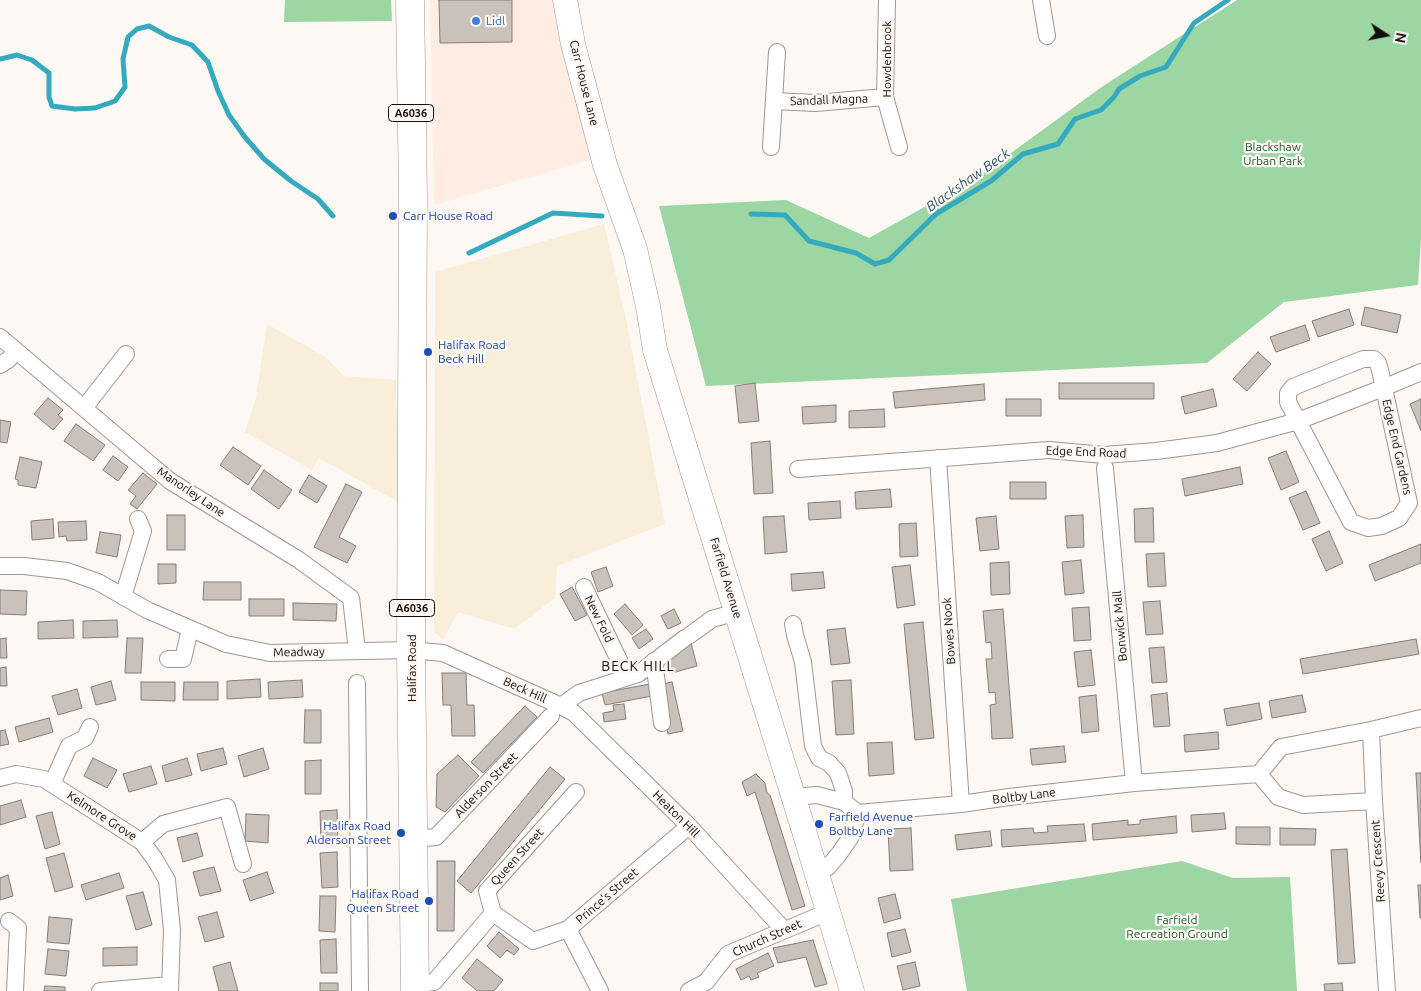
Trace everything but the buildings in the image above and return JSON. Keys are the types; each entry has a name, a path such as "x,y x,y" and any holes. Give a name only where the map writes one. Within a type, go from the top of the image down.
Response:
{"highway":[{"name":"Halifax Road","path":"410,0 414,987"}],"street":[{"name":"Carr House Lane","path":"565,0 573,44 605,165"},
{"name":"Howdenbrook","path":"887,0 885,97 899,147"},
{"path":"1041,0 1047,36"},
{"name":"Sandall Magna","path":"771,147 777,52"},
{"name":"Sandall Magna","path":"774,101 815,103 885,97"},
{"name":"Farfield Avenue","path":"605,165 635,249 648,306 655,350 794,797 852,991"},
{"name":"Manorley Lane","path":"0,337 170,481 299,560 351,598 357,651"},
{"path":"0,366 16,351"},
{"path":"84,408 126,354"},
{"name":"Edge End Gardens","path":"1363,359 1374,359 1378,363 1409,503 1399,518 1382,526 1368,528 1351,522 1298,421 1288,402 1288,393 1293,387 1363,359"},
{"name":"Edge End Road","path":"798,469 1049,450 1104,455 1156,451 1217,442 1298,421 1421,372"},
{"name":"Bowes Nook","path":"938,458 961,804"},
{"name":"Bonwick Mall","path":"1105,468 1134,783"},
{"path":"124,596 143,531 138,519"},
{"name":"Meadway","path":"0,566 24,566 67,571 98,582 147,610 226,644 270,653 412,650"},
{"name":"New Fold","path":"584,587 627,677"},
{"name":"Beck Hill","path":"412,650 443,653 556,711 579,693 638,674 712,619 737,612"},
{"path":"793,624 803,662 813,746 819,758 829,763 838,774 844,791 844,802"},
{"path":"168,659 183,659 190,628"},
{"path":"654,661 662,723"},
{"path":"357,684 360,991"},
{"name":"Heaton Hill","path":"556,711 574,713 689,826 784,930"},
{"name":"Alderson Street","path":"413,839 436,837 556,711"},
{"path":"1374,801 1303,805 1278,797 1259,774 1281,747 1371,730 1421,718"},
{"path":"52,784 69,746 85,738 90,727"},
{"name":"Reevy Crescent","path":"1371,730 1374,801 1388,991"},
{"name":"Kelmore Grove","path":"0,778 16,774 44,779 142,842 154,858 166,880 172,930 170,988"},
{"name":"Boltby Lane","path":"858,813 961,804 1134,783 1259,774"},
{"name":"Queen Street","path":"492,913 487,891 576,792"},
{"path":"794,797 817,795 844,802 858,813 850,838 828,866 817,873"},
{"path":"142,842 163,824 227,807 243,864"},
{"name":"Prince's Street","path":"492,913 533,941 568,929 689,826"},
{"name":"Church Street","path":"689,991 706,982 728,954 828,912"},
{"path":"414,987 434,982 492,913"},
{"path":"9,921 18,928 15,991"},
{"path":"568,929 600,991"},
{"path":"100,991 170,988"}],"shaded area":[{"path":"430,0 555,0 590,160 434,205"},
{"path":"604,224 626,319 665,524 557,566 555,598 514,629 458,612 443,640 434,631 435,272"},
{"path":"267,324 327,358 344,376 396,380 398,502 319,458 312,470 245,432 256,398"}],"green space":[{"path":"285,0 391,0 392,21 284,22"},
{"name":"Blackshaw Urban Park","path":"1237,0 1421,0 1421,238 1418,285 1284,302 1207,363 706,386 659,206 786,200 869,238 978,177 1103,86"},
{"name":"Farfield Recreation Ground","path":"1182,861 1233,878 1290,877 1297,991 967,991 951,899"}],"waterway":[{"name":"Blackshaw Beck","path":"751,214 785,215 809,241 856,253 875,264 889,260 936,214 991,181 1023,154 1058,144 1075,119 1101,110 1119,89 1140,76 1166,67 1194,23 1228,0"},
{"name":"Blackshaw Beck","path":"0,59 17,55 32,60 49,73 49,97 52,106 75,109 95,108 115,101 125,87 123,59 128,37 137,29 149,26 169,37 192,45 208,62 229,115 244,136 264,159 291,181 318,199 333,216"},
{"name":"Blackshaw Beck","path":"469,253 553,213 602,216"}],"place":[{"name":"Lidl","path":"476,21"},
{"name":"Carr House Road","path":"393,216"},
{"name":"Halifax Road Beck Hill","path":"428,352"},
{"name":"Farfield Avenue Boltby Lane","path":"819,824"},
{"name":"Halifax Road Alderson Street","path":"401,833"},
{"name":"Halifax Road Queen Street","path":"429,901"}],"district":[{"name":"BECK HILL","path":"638,666"}]}
